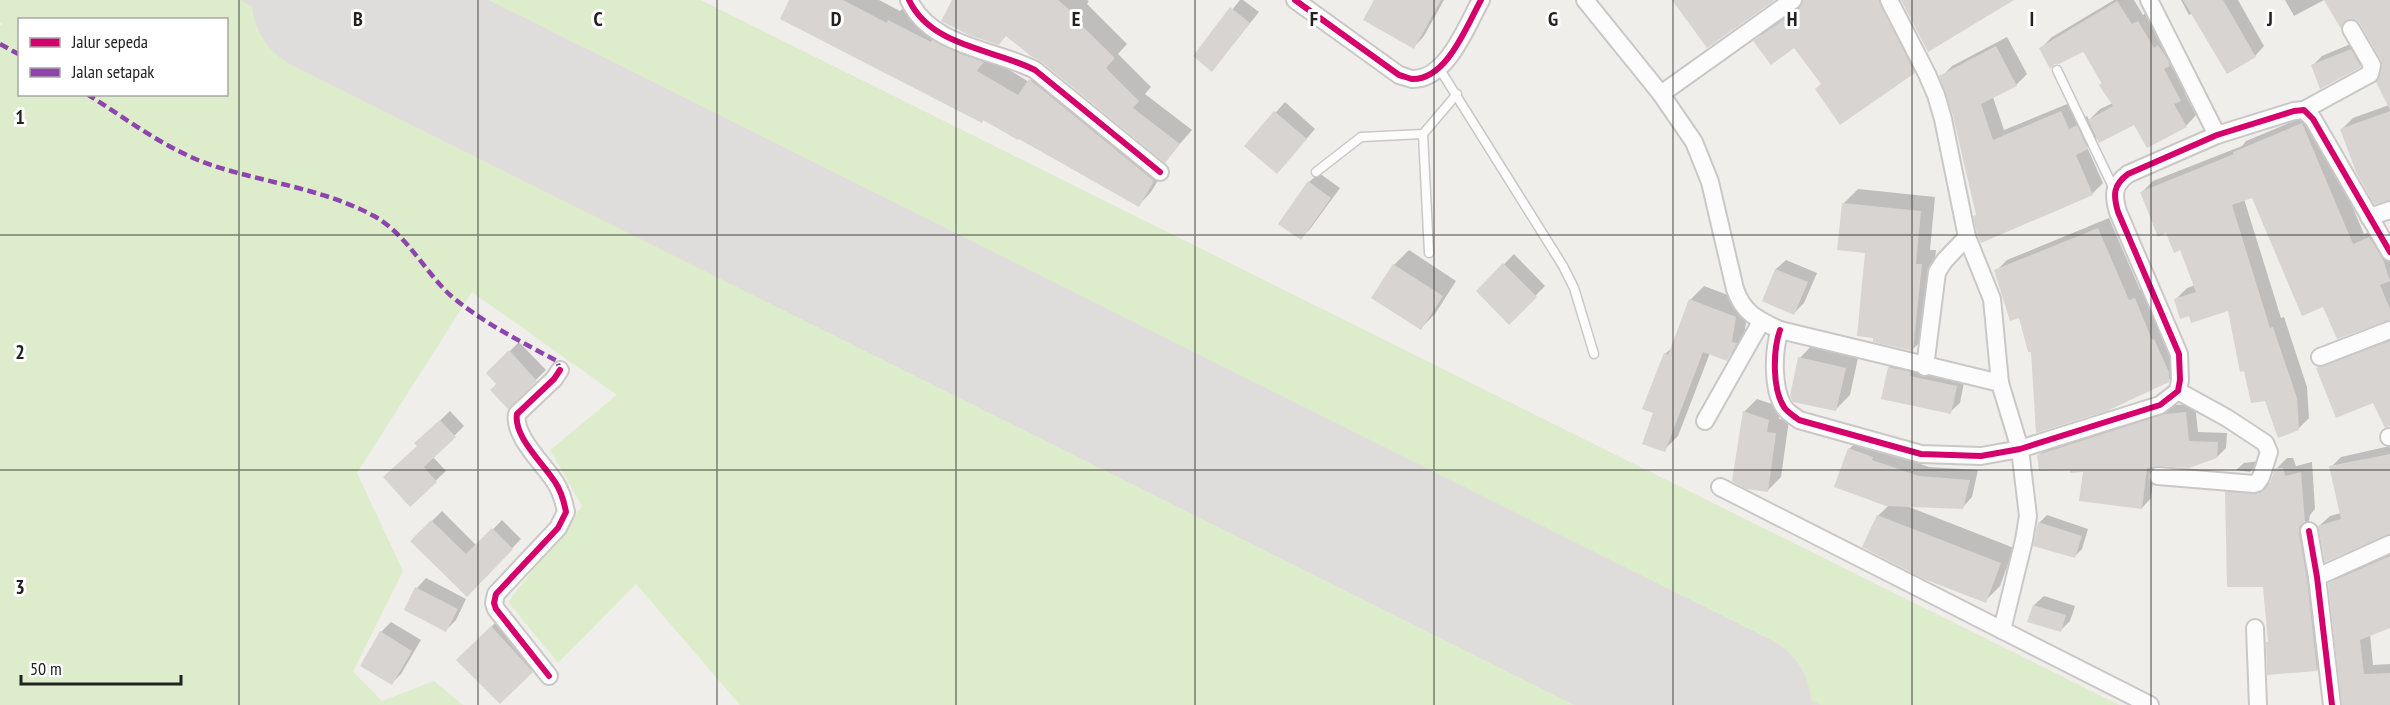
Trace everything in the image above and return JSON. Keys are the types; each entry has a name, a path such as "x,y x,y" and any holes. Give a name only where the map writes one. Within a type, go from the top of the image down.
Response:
{"street":[{"path":"909,0 915,13 943,36 1035,70 1160,171"},
{"path":"1295,0 1399,75 1413,79 1426,76 1448,60 1481,0"},
{"path":"1586,0 1661,94 1694,142 1703,160 1740,303 1761,321 1780,330 1925,367 2000,383"},
{"path":"1661,94 1793,0"},
{"path":"1889,0 1927,74 1943,119 1966,237 1992,299 2000,383 2020,449 2028,516 2002,630"},
{"path":"2149,0 2217,135"},
{"path":"1780,330 1776,341 1775,362 1778,391 1784,408 1799,420 1921,454 1981,456 2020,449 2160,405 2178,391 2180,368 2178,354 2118,212 2114,199 2115,189 2128,174 2217,135 2294,111 2304,110 2370,74 2372,65 2351,29"},
{"path":"2304,110 2313,119 2390,252"},
{"path":"2369,217 2390,210"},
{"path":"1925,367 1937,273 1945,260 1966,237"},
{"path":"1705,421 1761,321"},
{"path":"2320,357 2390,330"},
{"path":"549,676 494,603 496,594 558,528 566,512 556,483 518,431 516,419 517,414 554,379 560,370"},
{"path":"2158,476 2253,484 2257,483 2261,477 2269,452 2265,443 2227,418 2178,391"},
{"path":"1720,487 2150,705"},
{"path":"2309,531 2317,577 2332,705"},
{"path":"2317,577 2390,544"},
{"path":"2255,628 2258,705"}],"lane":[{"path":"1439,68 1563,266 1574,288 1594,354"},
{"path":"2057,70 2115,189"},
{"path":"1429,253 1423,134 1457,94"},
{"path":"1317,172 1361,137 1423,134"}],"shaded area":[{"path":"0,0 700,0 2119,705 1443,705 228,95 228,18 18,18 18,34 0,22"}],"green space":[{"path":"0,0 240,0 1653,705 740,705 636,584 558,663 508,602 582,506 550,450 617,395 472,292 357,473 403,571 353,672 382,701 434,681 463,705 0,705 0,26 2,24 0,22"},
{"path":"410,0 700,0 2119,705 1821,705"}],"building":[{"path":"789,0 843,0 887,23 888,20 931,42 932,40 984,62 977,71 1018,95 1029,79 1154,181 1139,207 983,120 982,123 780,19"},
{"path":"952,0 1058,0 1077,16 1074,18 1115,58 1106,68 1139,101 1133,108 1180,144 1165,163 1042,62 1032,57 1006,36 999,45 969,35 941,21"},
{"path":"1374,0 1441,0 1414,49 1363,20"},
{"path":"1672,0 1775,0 1707,48"},
{"path":"1803,0 1879,0 1915,73 1840,125 1815,89 1821,84 1794,48 1771,65 1753,41 1799,9"},
{"path":"1901,0 2014,0 1928,52"},
{"path":"2183,0 2223,0 2256,57 2227,74"},
{"path":"2324,0 2390,0 2390,110 2376,82 2380,76 2381,60 2360,24 2356,20 2346,20 2341,29"},
{"path":"2117,1 2132,24 2138,21 2154,48 2158,45 2168,60 2170,66 2164,69 2181,101 2174,104 2187,127 2147,148 2134,125 2099,143 2088,120 2113,106 2099,85 2102,83 2084,53 2055,64 2050,69 2039,48"},
{"path":"1230,7 1250,23 1212,72 1193,56"},
{"path":"1996,46 2017,86 1981,104 1993,140 2061,111 2069,129 2077,125 2088,149 2076,155 2093,195 1981,243 1973,216 1976,215 1953,116 1939,76"},
{"path":"2351,49 2361,67 2320,89 2311,65"},
{"path":"1274,111 1307,139 1277,174 1244,146"},
{"path":"2390,111 2390,200 2374,204 2356,172 2340,129"},
{"path":"2302,123 2353,244 2369,237 2383,259 2390,281 2380,285 2390,309 2390,320 2337,339 2323,307 2302,316 2252,198 2232,205 2270,328 2273,327 2297,398 2299,430 2278,438 2265,401 2251,403 2244,371 2240,372 2228,311 2191,323 2189,316 2180,319 2174,299 2196,292 2180,250 2174,253 2166,233 2158,237 2140,192 2234,154 2233,152"},
{"path":"1308,181 1331,198 1301,240 1278,224"},
{"path":"1842,203 1921,211 1916,264 1922,264 1913,351 1873,342 1873,338 1857,336 1865,253 1837,250"},
{"path":"2098,228 2129,300 2135,298 2152,340 2154,339 2169,372 2169,382 2107,411 2036,433 2031,352 2028,352 2019,318 2010,321 1994,270"},
{"path":"1503,263 1537,297 1509,325 1476,291"},
{"path":"1393,264 1443,296 1421,330 1371,298"},
{"path":"1775,269 1808,282 1794,315 1762,301"},
{"path":"1689,299 1736,317 1732,342 1737,343 1727,361 1703,352 1665,452 1642,444 1653,413 1642,409 1664,353 1668,355"},
{"path":"2390,341 2390,426 2385,428 2373,403 2336,418 2316,368"},
{"path":"509,350 537,381 508,409 490,390 496,384 486,373"},
{"path":"1798,357 1846,368 1836,411 1793,402 1790,396"},
{"path":"1888,367 1911,372 1910,376 1957,386 1951,414 1881,399"},
{"path":"1743,411 1769,420 1767,432 1776,433 1768,492 1746,489 1732,481"},
{"path":"2186,412 2189,441 2218,442 2217,458 2189,468 2159,466 2147,468 2142,509 2079,501 2083,472 2039,471 2037,455 2165,414"},
{"path":"440,420 456,437 424,467 437,482 410,507 383,477 417,446 414,443"},
{"path":"1848,448 1873,457 1872,460 1919,476 1970,480 1963,509 1886,506 1834,487"},
{"path":"2390,454 2390,534 2325,562 2318,526 2341,519 2329,466"},
{"path":"2275,468 2283,468 2285,476 2301,472 2305,522 2299,527 2299,533 2307,579 2317,671 2267,675 2266,642 2268,642 2263,587 2227,587 2225,492 2260,493 2270,483"},
{"path":"1877,515 2001,563 1986,603 1924,579 1862,547"},
{"path":"431,520 466,554 492,528 513,549 467,597 410,541"},
{"path":"2038,522 2082,536 2075,558 2033,546"},
{"path":"2390,556 2390,628 2360,640 2364,674 2390,673 2390,705 2342,705 2328,583"},
{"path":"415,587 458,609 446,632 404,610"},
{"path":"2033,605 2066,615 2061,632 2027,622"},
{"path":"491,626 533,672 500,704 456,660"},
{"path":"380,631 412,651 392,685 360,666"}],"runway":[{"path":"325,0 1738,705"}],"marked path":[{"path":"0,44 18,54"},
{"path":"90,96 149,134 197,160 335,199 374,216 396,232 449,294 461,304 487,322 557,361 560,370"}],"cycle path":[{"path":"909,0 919,16 932,28 948,37 1035,70 1160,172"},
{"path":"1295,0 1399,75 1412,79 1424,77 1436,71 1446,61 1481,0"},
{"path":"1780,330 1775,358 1777,390 1784,407 1789,412 1799,420 1921,454 1981,456 2020,449 2160,405 2178,391 2179,354 2118,212 2115,200 2117,186 2128,174 2217,135 2294,111 2304,110 2313,119 2390,252"},
{"path":"549,676 496,609 494,603 496,594 558,528 566,512 557,485 524,440 517,422 517,414 554,379 560,370"},
{"path":"2309,531 2317,577 2332,705"}]}
